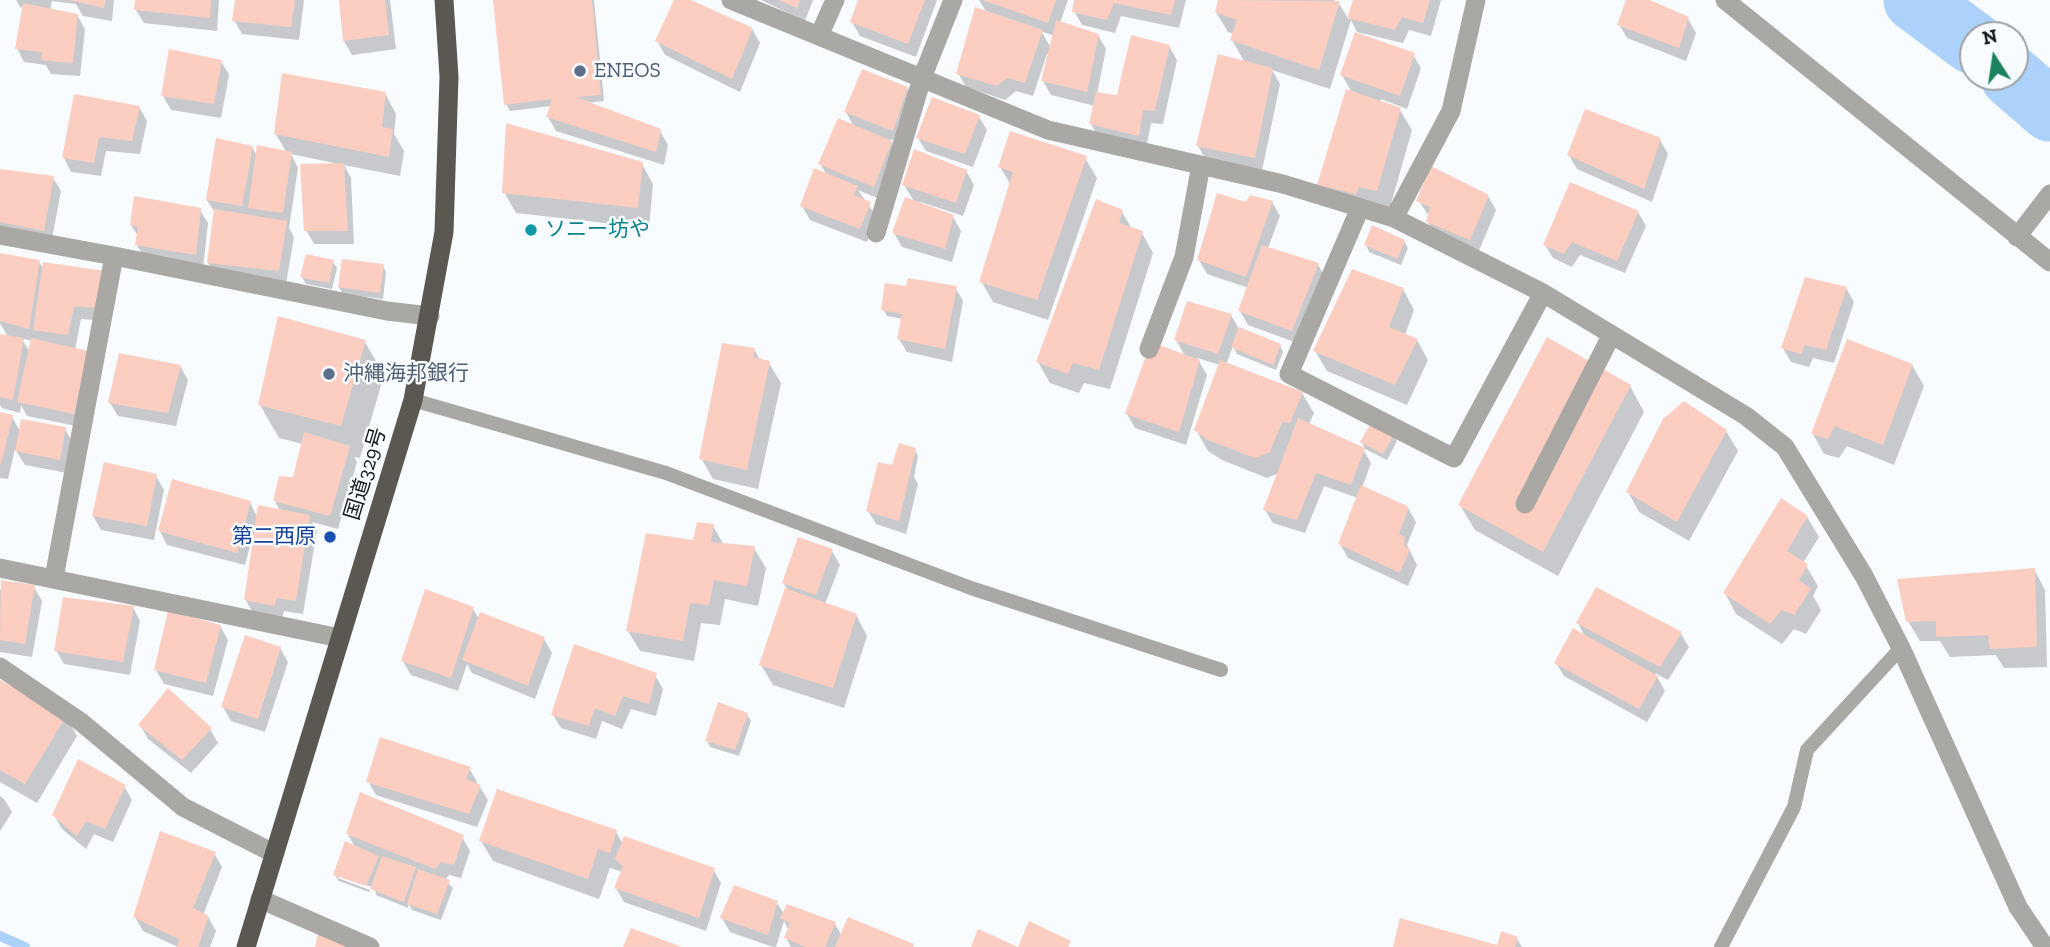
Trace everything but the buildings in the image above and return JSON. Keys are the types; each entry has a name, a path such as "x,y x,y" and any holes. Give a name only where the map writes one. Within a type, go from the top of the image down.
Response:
{"highway":[{"name":"国道329号","path":"246,947 413,400 443,232 449,137 449,77 444,0"}],"street":[{"path":"731,0 1048,130 1283,184 1394,218 1543,293 1746,416 1786,447 1853,558 1901,648 2018,907 2045,947"},
{"path":"819,36 835,0"},
{"path":"876,233 922,78 953,0"},
{"path":"1394,218 1451,111 1476,0"},
{"path":"1725,0 2050,262"},
{"path":"1149,349 1184,257 1201,165"},
{"path":"2017,237 2050,194"},
{"path":"1360,208 1289,374 1454,458 1543,293"},
{"path":"0,235 387,311 430,316"},
{"path":"54,579 114,256"},
{"path":"1525,504 1611,336"},
{"path":"0,568 340,638"},
{"path":"0,667 81,722 183,807 273,853"},
{"path":"260,899 370,947"}],"lane":[{"path":"413,400 666,473 971,588 1221,670"},
{"path":"1721,947 1794,807 1807,750 1901,648"}],"waterway":[{"path":"1915,0 1959,33"},
{"path":"2028,91 2050,110"},
{"path":"0,936 25,947"}],"place":[{"name":"ENEOS","path":"580,71"},
{"name":"ソニー坊や","path":"531,230"},
{"name":"沖縄海邦銀行","path":"329,374"},
{"name":"第二西原","path":"330,537"}]}
